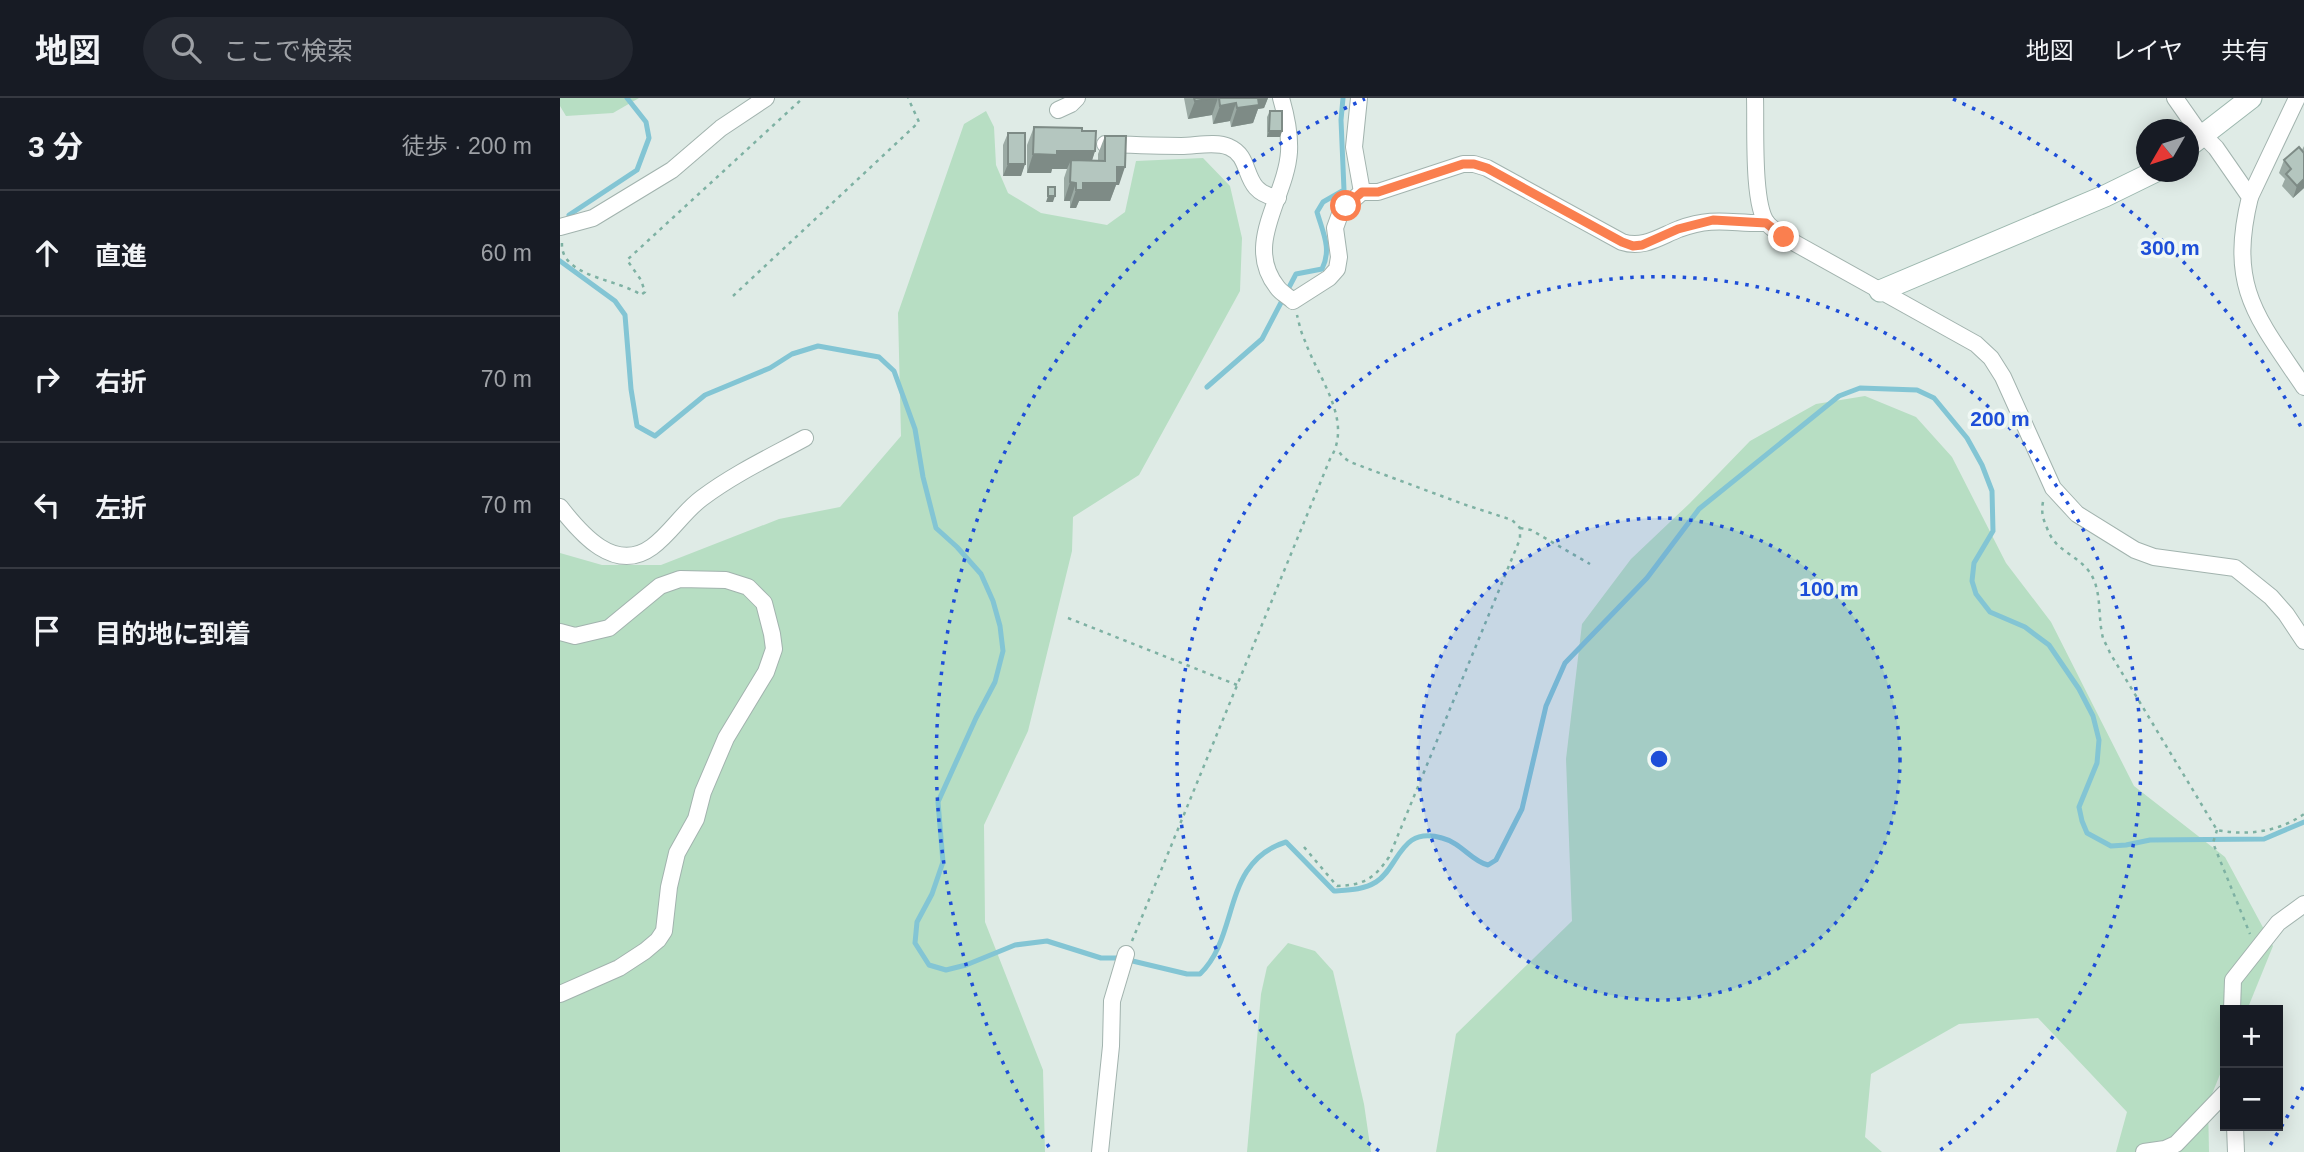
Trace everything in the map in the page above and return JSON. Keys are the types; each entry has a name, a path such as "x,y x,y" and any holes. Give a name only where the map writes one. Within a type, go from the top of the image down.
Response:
{"street":[{"path":"563,226 593,218 672,170 721,128 766,98"},
{"path":"1058,110 1077,98"},
{"path":"1281,98 1286,117 1289,152 1278,198 1264,233 1263,251 1267,268 1286,296 1329,278 1336,269 1339,257 1335,228 1337,221 1346,206 1362,192 1378,192 1463,164 1487,168 1633,246 1642,245 1678,229 1713,220 1766,223"},
{"path":"1359,98 1354,147 1362,192"},
{"path":"1755,98 1757,183 1760,206 1766,223 1784,237 1976,344 1991,358 2003,377 2053,488 2077,514 2135,551 2154,557 2235,568 2271,597 2304,641"},
{"path":"2175,98 2190,119"},
{"path":"2199,138 2250,98"},
{"path":"2297,98 2250,197 2241,252 2249,299 2265,330 2304,387"},
{"path":"2199,141 2217,148 2250,197"},
{"path":"1103,144 1230,147 1238,153 1258,191 1266,197 1278,198"},
{"path":"1880,291 2136,181"},
{"path":"560,507 578,529 600,549 622,556 642,553 654,545 688,508 721,484 805,438"},
{"path":"560,632 575,636 598,632 619,622 660,586 680,579 713,579 748,587 757,594 764,603 774,649 766,672 726,738 707,782 696,819 677,853 669,887 664,930 645,951 619,968 560,995"},
{"path":"2232,1005 2233,980 2278,923 2304,904"},
{"path":"1100,1152 1111,1046 1112,1001 1125,958"},
{"path":"2144,1152 2165,1149 2176,1144 2220,1098"},
{"path":"2235,1131 2236,1152"}],"path":[{"path":"563,226 561,250 565,260 590,277 605,279 641,295 645,292 641,280 627,260 803,98"},
{"path":"733,296 919,122 908,98"},
{"path":"1125,958 1330,459 1337,449 1339,428 1336,413 1286,296"},
{"path":"1337,449 1350,462 1512,520 1520,528 1531,530 1590,564"},
{"path":"2053,488 2043,501 2042,510 2050,537 2086,568 2094,579 2103,638 2217,830 2213,843 2221,866 2251,937 2259,947"},
{"path":"1304,847 1336,886 1354,886 1369,880 1389,857 1520,539 1520,528"},
{"path":"1068,618 1237,685"},
{"path":"2217,830 2253,834 2296,820 2304,814"}],"green space":[{"path":"560,98 639,98 613,113 566,116 560,106"},
{"path":"986,111 994,127 996,165 1008,193 1041,213 1107,225 1125,212 1136,161 1203,158 1230,186 1242,238 1240,291 1139,475 1073,517 1072,551 1028,731 984,825 985,922 1043,1070 1045,1152 560,1152 560,553 602,565 661,565 779,519 840,507 901,436 898,313 964,124"},
{"path":"1865,396 1916,417 1952,457 2006,563 2051,622 2134,786 2225,857 2273,946 2249,1005 2220,1005 2220,1074 2208,1104 2209,1152 2116,1152 2127,1112 2038,1018 1959,1024 1871,1074 1865,1137 1882,1152 1436,1152 1456,1034 1572,921 1566,759 1582,624 1631,559 1750,441 1816,404"},
{"path":"1288,943 1315,951 1333,971 1364,1104 1371,1152 1247,1152 1261,994 1267,967"}],"building":[{"path":"1219,98 1258,98 1259,105 1237,108 1236,103 1220,106"},
{"path":"1270,111 1282,111 1282,131 1269,131"},
{"path":"1034,127 1096,131 1095,151 1057,151 1057,155 1033,154"},
{"path":"1008,133 1025,133 1025,164 1008,164"},
{"path":"1105,136 1126,136 1125,167 1117,167 1117,183 1083,183 1083,190 1076,190 1076,183 1070,182 1071,160 1105,161"},
{"path":"2299,147 2304,153 2304,179 2297,186 2286,174 2291,169 2284,160"},
{"path":"1048,187 1055,187 1055,196 1048,196"}],"waterway":[{"path":"569,215 637,170 649,138 646,122 627,98"},
{"path":"1207,387 1262,339 1296,274 1322,269 1326,248 1317,212 1323,202 1344,190 1341,120 1343,98"},
{"path":"560,261 615,301 625,315 637,426 655,436 705,395 770,368 792,354 818,346 879,357 894,371 915,429 923,477 936,528 981,574 993,601 1003,651 995,682 938,802 943,862 932,894 917,922 915,943 929,965 946,970 966,965 1015,945 1047,941 1101,958 1120,958 1187,974 1200,974 1213,958 1241,883 1251,866 1265,852 1286,842 1334,891 1361,888 1376,882 1384,876 1402,850 1417,837 1449,840 1476,860 1488,865 1496,860 1522,809 1546,706 1565,663 1647,578 1699,509 1839,396 1860,388 1917,390 1934,398 1967,438 1982,465 1992,491 1993,531 1974,563 1972,581 1976,594 1990,612 2025,627 2049,645 2079,689 2093,716 2099,740 2097,763 2079,807 2087,833 2111,846 2150,840 2264,839 2304,822"}],"route":[{"path":"1346,206 1362,192 1378,192 1463,164 1474,164 1487,168 1633,246 1642,245 1678,229 1713,220 1766,223 1784,237"}]}
